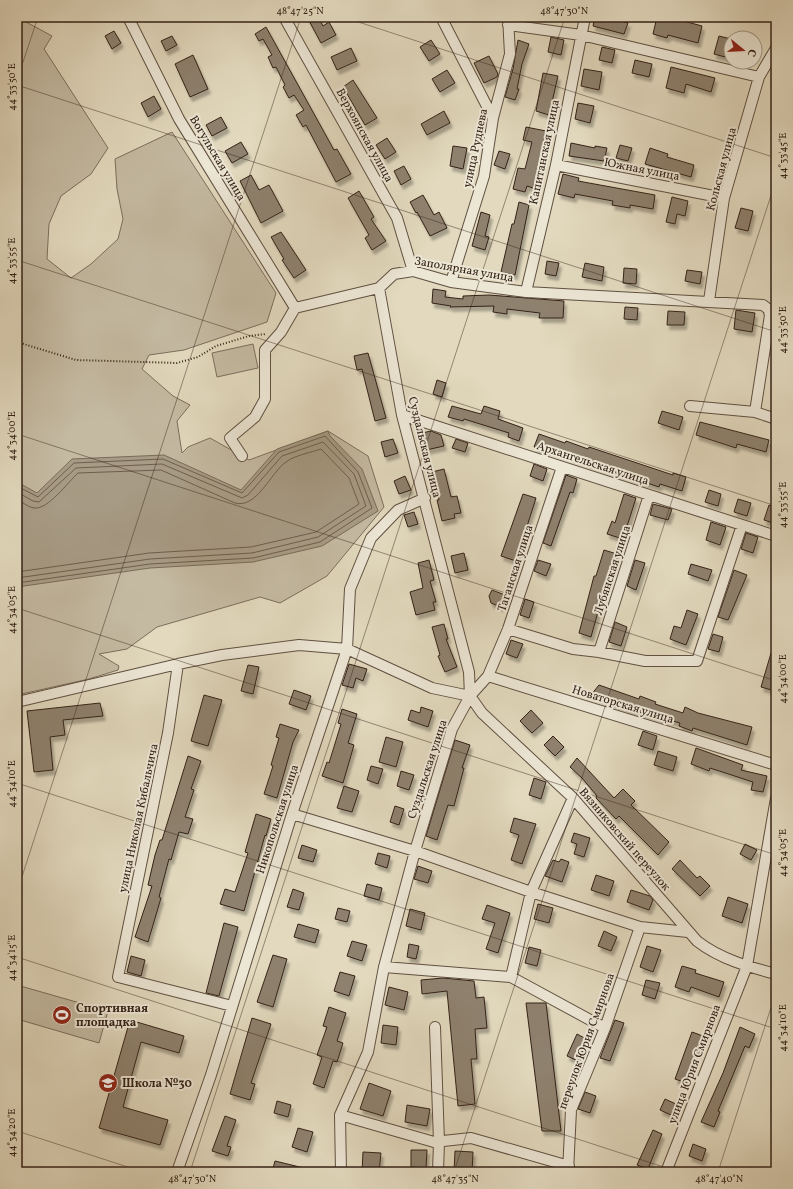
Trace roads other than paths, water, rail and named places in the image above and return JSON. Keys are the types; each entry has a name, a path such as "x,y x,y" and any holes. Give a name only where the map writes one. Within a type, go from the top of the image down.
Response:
{"street":[{"name":"Вогульская улица","path":"128,17 179,120 295,308"},
{"name":"Верхоянская улица","path":"284,17 397,218 413,271"},
{"path":"442,17 493,118"},
{"name":"Капитанская улица","path":"526,292 556,165 585,17"},
{"path":"508,21 581,35 759,77"},
{"name":"улица Руднева","path":"451,282 484,176 493,118 510,54 508,21"},
{"name":"Кольская улица","path":"709,301 724,198 759,77 776,48"},
{"name":"Южная улица","path":"556,165 724,198"},
{"name":"Заполярная улица","path":"295,308 379,288 394,274 413,271 451,282 526,292 763,305 768,309 770,315 755,412"},
{"name":"Суздальская улица","path":"340,1115 368,1052 384,967 414,851 452,729 470,696 469,672 425,498 402,415 379,288"},
{"path":"242,456 230,438 255,417 265,399 266,350 281,332 295,308"},
{"path":"690,406 755,412 776,418"},
{"name":"Архангельская улица","path":"402,415 776,536"},
{"name":"Таганская улица","path":"488,676 508,629 562,467"},
{"name":"Лубянская улица","path":"599,652 649,496"},
{"name":"Никопольская улица","path":"177,1172 211,1075 292,814 347,649 350,589 371,538 398,510 425,498"},
{"path":"508,629 573,650 599,652 645,661 697,661 742,525"},
{"path":"17,702 222,655 299,645 347,649 432,688 470,696 488,676"},
{"name":"улица Николая Кибальчича","path":"178,664 168,733 118,977 232,1006"},
{"name":"Новаторская улица","path":"488,676 776,765"},
{"name":"Вязниковский переулок","path":"470,696 482,713 573,798 688,932 708,949 746,966 776,974"},
{"path":"512,977 531,892 573,798"},
{"name":"улица Юрия Смирнова","path":"666,1172 746,966 776,798"},
{"path":"292,814 414,851 531,892 640,927 688,932"},
{"name":"переулок Юрия Смирнова","path":"569,1169 571,1110 605,1028 640,927"},
{"path":"384,967 512,977 605,1028"},
{"path":"435,1027 439,1142 438,1172"},
{"path":"341,1172 340,1115 434,1142 471,1138 569,1169"}],"water":[{"path":"328,431 330,436 362,469 378,511 322,546 253,562 150,568 17,587 17,482 37,493 72,459 164,455 241,490 277,449"}],"place":[{"name":"Спортивная площадка","path":"62,1015"},
{"name":"Школа №30","path":"108,1083"}]}
